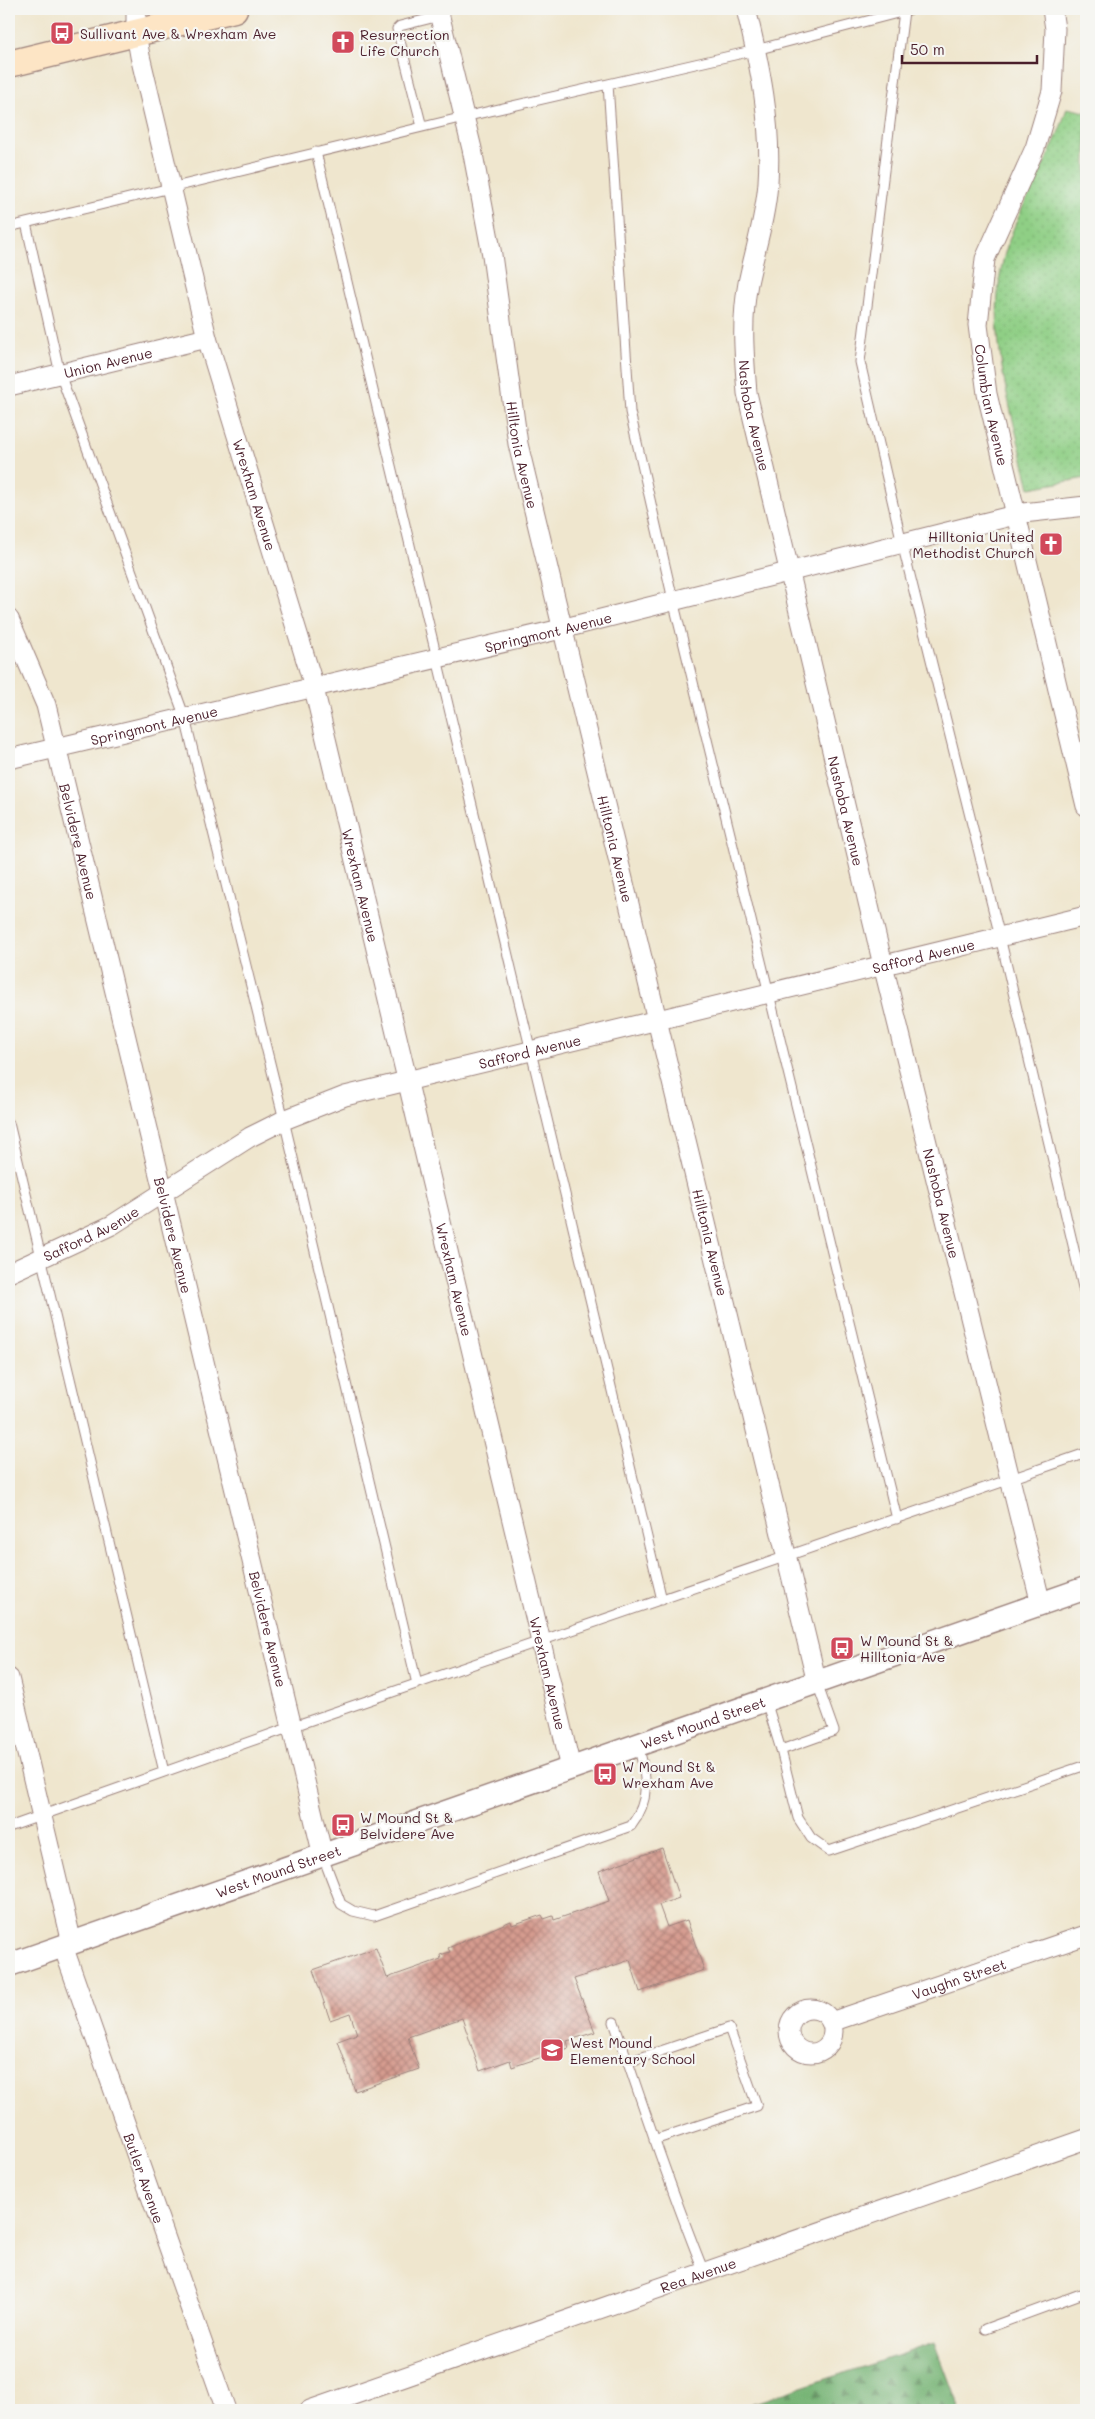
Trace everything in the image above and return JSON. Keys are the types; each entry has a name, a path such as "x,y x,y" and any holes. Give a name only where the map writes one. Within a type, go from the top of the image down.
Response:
{"main road":[{"path":"9,64 136,21 234,9"}],"street":[{"name":"Nashoba Avenue","path":"746,9 756,50 770,136 768,184 761,232 748,283 742,334 747,392 883,965 1041,1604"},
{"name":"Columbian Avenue","path":"1052,9 1055,28 1052,91 1035,148 985,259 978,324 987,394 1086,806"},
{"name":"Hilltonia Avenue","path":"439,12 464,117 492,255 518,444 817,1683"},
{"name":"Wrexham Avenue","path":"136,21 171,187 207,338 313,687 571,1768"},
{"name":"Union Avenue","path":"9,386 207,338"},
{"name":"Springmont Avenue","path":"9,760 562,629 1015,515 1086,506"},
{"name":"Belvidere Avenue","path":"9,619 46,705 57,748 322,1856"},
{"name":"Safford Avenue","path":"9,1273 112,1225 250,1136 284,1120 345,1096 1086,916"},
{"name":"West Mound Street","path":"9,1965 1086,1588"},
{"name":"Butler Avenue","path":"9,1678 42,1815 68,1944 226,2410"},
{"name":"Vaughn Street","path":"831,2022 1086,1935"},
{"name":"Rea Avenue","path":"310,2410 1086,2139"}],"lane":[{"path":"9,227 316,152 756,50 908,10 860,362 902,543 1000,937 1086,1300"},
{"path":"422,127 397,29 400,26 439,12"},
{"path":"608,84 630,412 673,600 897,1519"},
{"path":"316,152 662,1600"},
{"path":"26,223 60,374 185,718 284,1120 416,1684"},
{"path":"9,1123 164,1772"},
{"path":"9,1827 291,1727 1086,1453"},
{"path":"781,1750 834,1731 817,1683"},
{"path":"766,1701 781,1750 798,1818 811,1838 829,1851 1086,1765"},
{"path":"322,1856 341,1904 353,1911 374,1916 631,1826 640,1815 647,1791 646,1772 638,1745"},
{"path":"614,2022 672,2194 704,2272"},
{"path":"628,2062 729,2028 757,2106 654,2140"},
{"path":"985,2329 1086,2292"}],"green space":[{"path":"1067,108 1086,112 1086,478 1030,488 1002,366 997,304 1000,274 1008,243 1054,143"},
{"path":"935,2343 960,2410 733,2410"}],"building":[{"path":"662,1848 679,1898 659,1905 667,1927 687,1920 704,1970 640,1992 630,1960 574,1979 595,2032 567,2041 569,2048 512,2067 510,2060 480,2071 462,2018 408,2037 419,2069 355,2091 338,2041 357,2034 350,2013 330,2020 313,1970 376,1948 387,1978 441,1959 440,1955 450,1952 448,1948 511,1921 512,1925 542,1915 544,1919 553,1916 554,1920 609,1901 599,1871"}],"place":[{"name":"Sullivant Ave & Wrexham Ave","path":"62,33"},
{"name":"Resurrection Life Church","path":"343,42"},
{"name":"Hilltonia United Methodist Church","path":"1051,544"},
{"name":"W Mound St & Hilltonia Ave","path":"842,1648"},
{"name":"W Mound St & Wrexham Ave","path":"605,1774"},
{"name":"W Mound St & Belvidere Ave","path":"343,1825"},
{"name":"West Mound Elementary School","path":"552,2050"}]}
